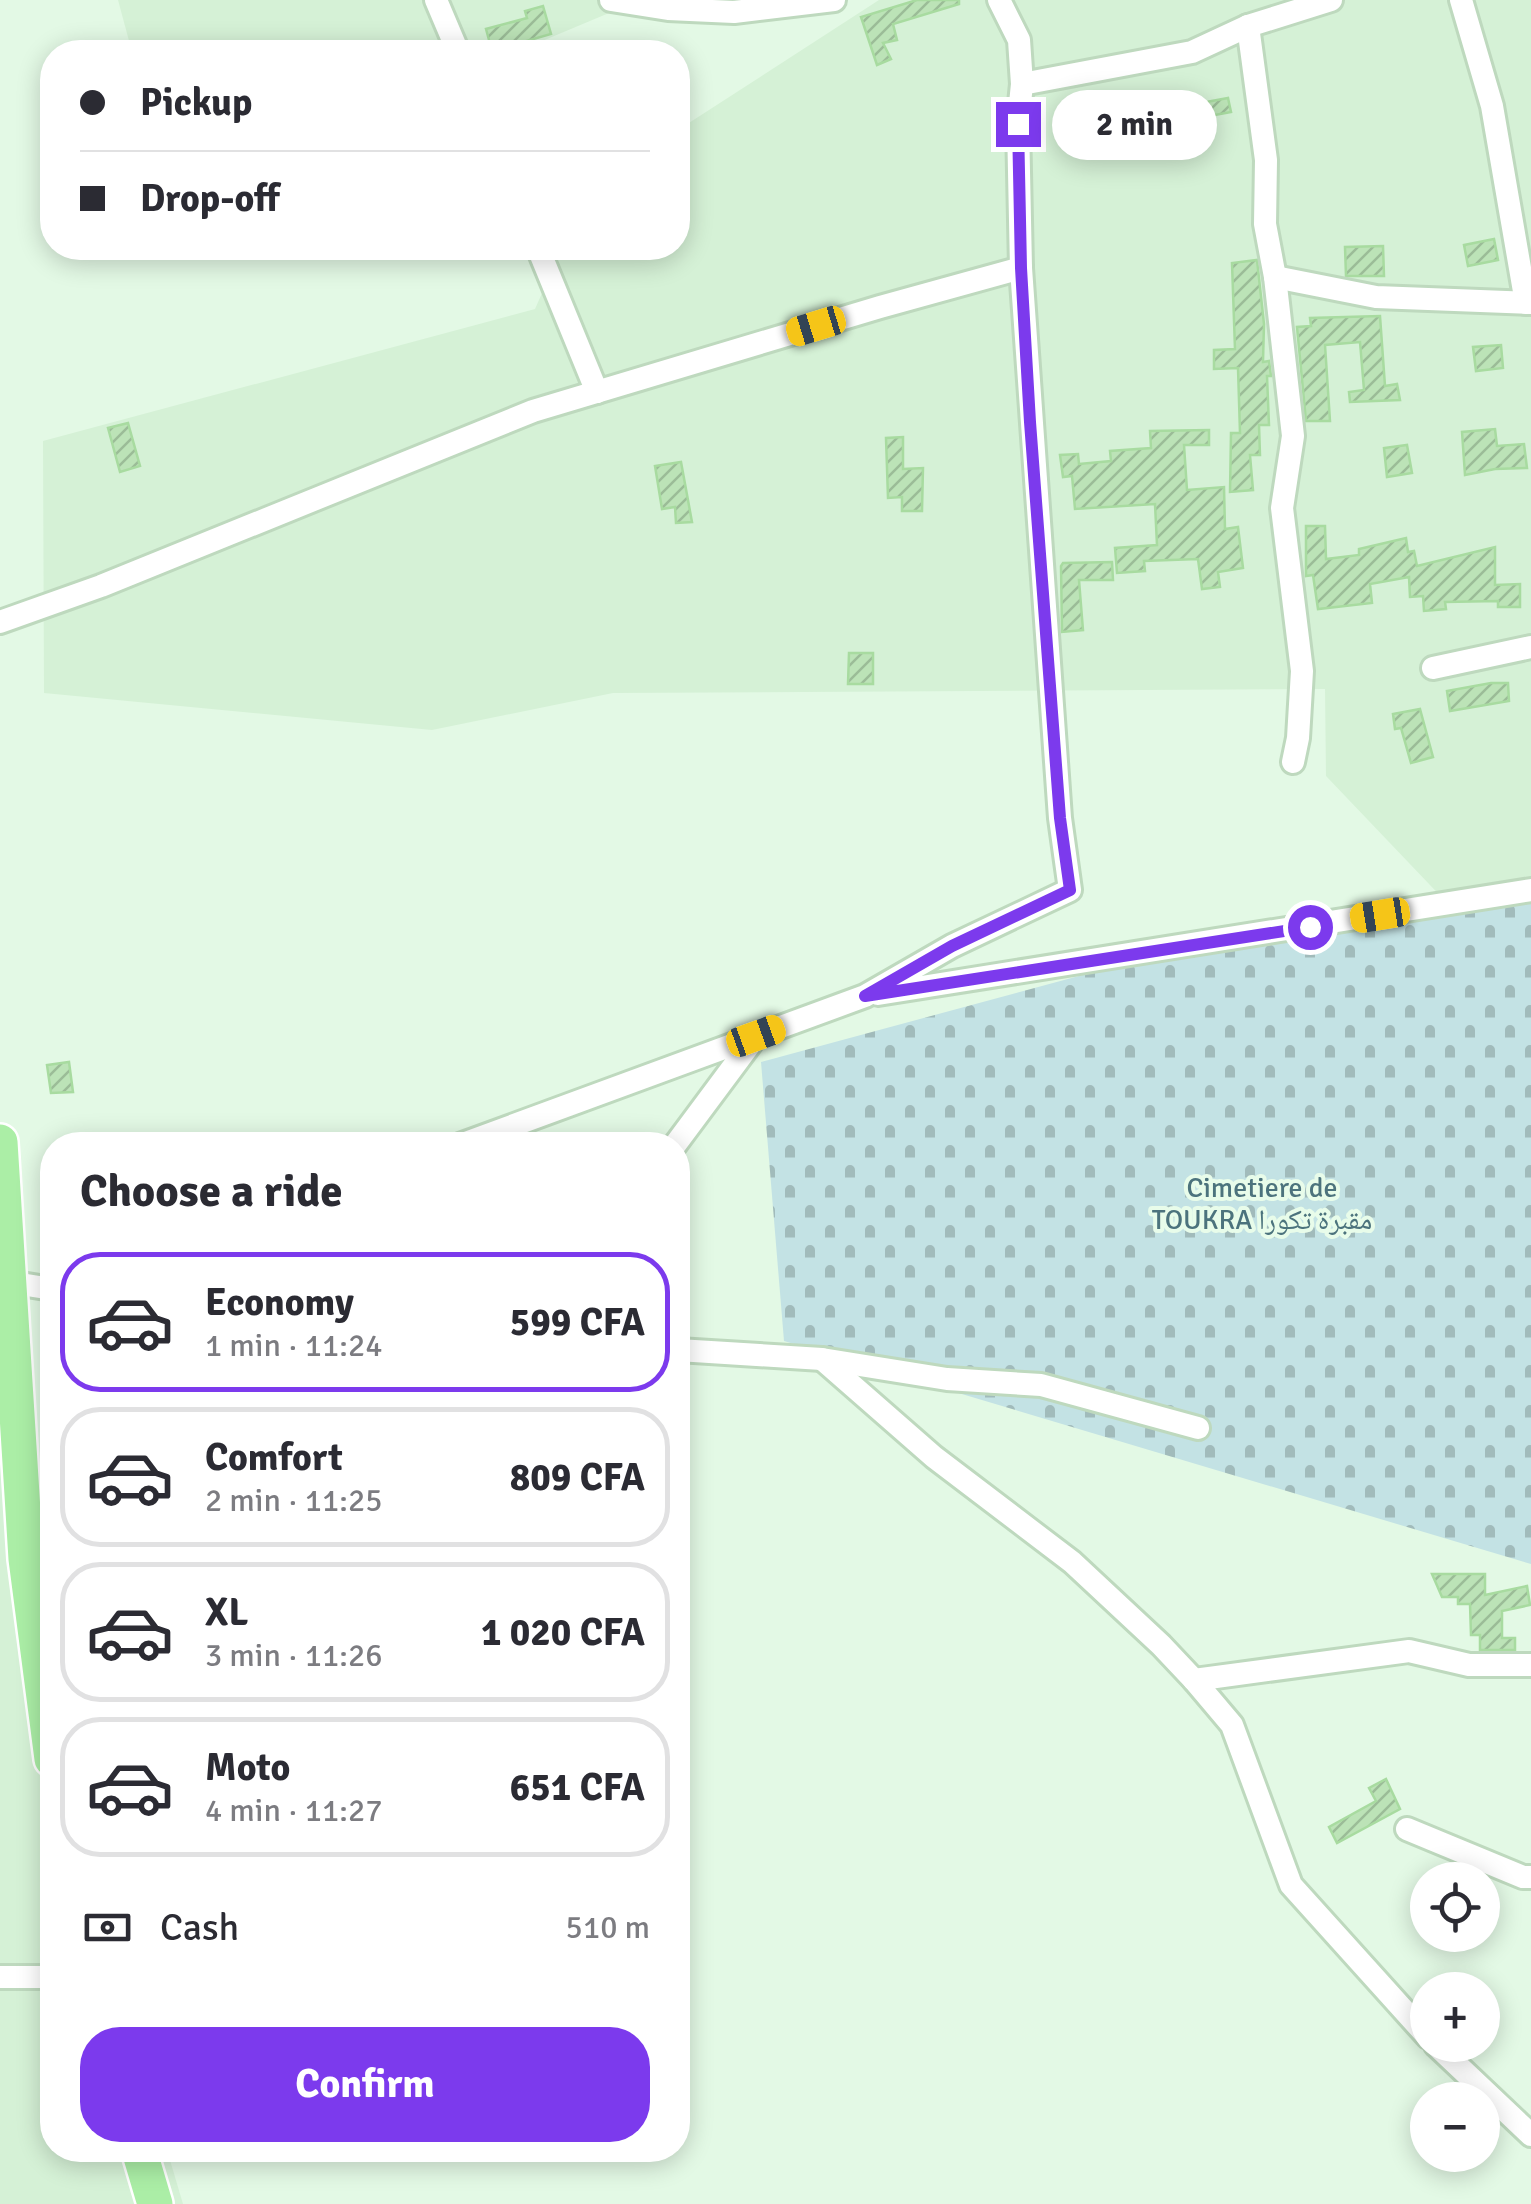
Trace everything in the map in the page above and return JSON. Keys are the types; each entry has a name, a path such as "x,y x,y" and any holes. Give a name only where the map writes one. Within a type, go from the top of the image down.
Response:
{"highway":[{"path":"0,1142 26,1560 40,1667"},
{"path":"143,2162 155,2204"}],"street":[{"path":"436,0 453,40"},
{"path":"611,0 734,12 834,0"},
{"path":"495,1132 865,996 952,946 1070,890 1060,818 1021,268 1019,40 999,0"},
{"path":"1022,84 1192,52 1248,26 1331,0"},
{"path":"1275,277 1376,297 1528,303 1492,106 1461,0"},
{"path":"1248,26 1266,160 1265,224 1294,436 1282,508 1302,670 1293,762"},
{"path":"543,260 597,392"},
{"path":"0,622 101,586 533,412 1021,268"},
{"path":"1433,668 1531,648"},
{"path":"865,996 1531,890"},
{"path":"685,1132 756,1036"},
{"path":"8,1282 40,1287"},
{"path":"690,1351 822,1359 947,1379 1042,1385 1198,1428"},
{"path":"822,1359 934,1457 1072,1562 1194,1680 1232,1725 1290,1885 1410,2017"},
{"path":"1194,1680 1409,1650 1468,1665 1531,1665"},
{"path":"1407,1829 1528,1882"},
{"path":"0,1977 40,1977"},
{"path":"1454,2062 1531,2136"}],"shaded area":[{"path":"118,0 640,0 545,40 129,40"},
{"path":"879,0 1531,0 1531,890 1450,906 1326,776 1325,689 613,693 432,730 44,693 43,441 535,309 557,260 690,260 690,122"},
{"path":"0,1311 40,1676 40,2162 171,2162 183,2204 0,2204"}],"green space":[{"name":"Cimetiere de TOUKRA مقبرة تكورا","path":"1531,888 1531,1564 784,1341 761,1062 1282,921"}],"building":[{"path":"917,0 959,0 959,4 893,24 897,40 883,43 891,59 877,65 861,17"},
{"path":"543,6 551,34 530,40 489,40 486,29 527,18 525,11"},
{"path":"1228,98 1231,112 1182,121 1179,107"},
{"path":"1494,239 1498,260 1468,266 1464,245"},
{"path":"1383,246 1384,276 1346,276 1345,247"},
{"path":"1257,260 1264,324 1263,362 1269,361 1271,376 1267,376 1269,425 1259,425 1260,455 1250,455 1253,490 1230,492 1231,433 1240,433 1238,368 1214,369 1214,350 1235,349 1232,263"},
{"path":"1380,316 1385,386 1397,384 1400,400 1350,402 1349,392 1364,390 1360,342 1325,345 1330,421 1306,421 1297,327 1311,326 1310,318"},
{"path":"1501,345 1503,368 1476,371 1473,347"},
{"path":"128,423 140,466 120,472 108,428"},
{"path":"1495,429 1497,446 1524,444 1527,468 1465,475 1462,432"},
{"path":"1209,430 1209,445 1184,445 1187,490 1224,487 1225,529 1238,527 1243,568 1218,572 1220,587 1202,589 1198,559 1144,561 1145,571 1117,573 1115,548 1157,545 1155,504 1075,509 1072,476 1063,477 1060,455 1078,454 1079,464 1111,461 1110,451 1151,448 1150,431"},
{"path":"903,437 903,469 923,468 922,511 902,511 902,497 888,498 886,438"},
{"path":"1407,445 1412,473 1387,477 1384,448"},
{"path":"681,462 692,522 676,523 675,507 662,509 655,466"},
{"path":"1306,526 1325,526 1326,559 1359,555 1359,549 1406,538 1408,552 1414,551 1417,566 1495,547 1495,585 1520,584 1520,607 1498,607 1498,601 1445,602 1446,609 1424,611 1423,596 1410,597 1409,577 1370,584 1372,603 1318,609 1313,575 1306,576"},
{"path":"1112,562 1113,580 1079,580 1083,630 1062,632 1063,563"},
{"path":"849,653 873,653 873,684 848,684"},
{"path":"1508,683 1509,701 1450,711 1447,691"},
{"path":"1420,709 1433,757 1411,763 1401,728 1395,729 1393,714"},
{"path":"69,1062 73,1092 51,1093 47,1065"},
{"path":"1432,1574 1485,1574 1485,1595 1527,1586 1530,1605 1502,1611 1502,1638 1515,1638 1515,1650 1480,1650 1480,1635 1471,1635 1470,1604 1458,1604 1458,1597 1442,1597"},
{"path":"1386,1779 1400,1809 1337,1843 1329,1827 1376,1801 1369,1788"}],"route":[{"path":"1018,124 1030,422 1060,818 1070,890 952,946 865,996 1310,927"}]}
